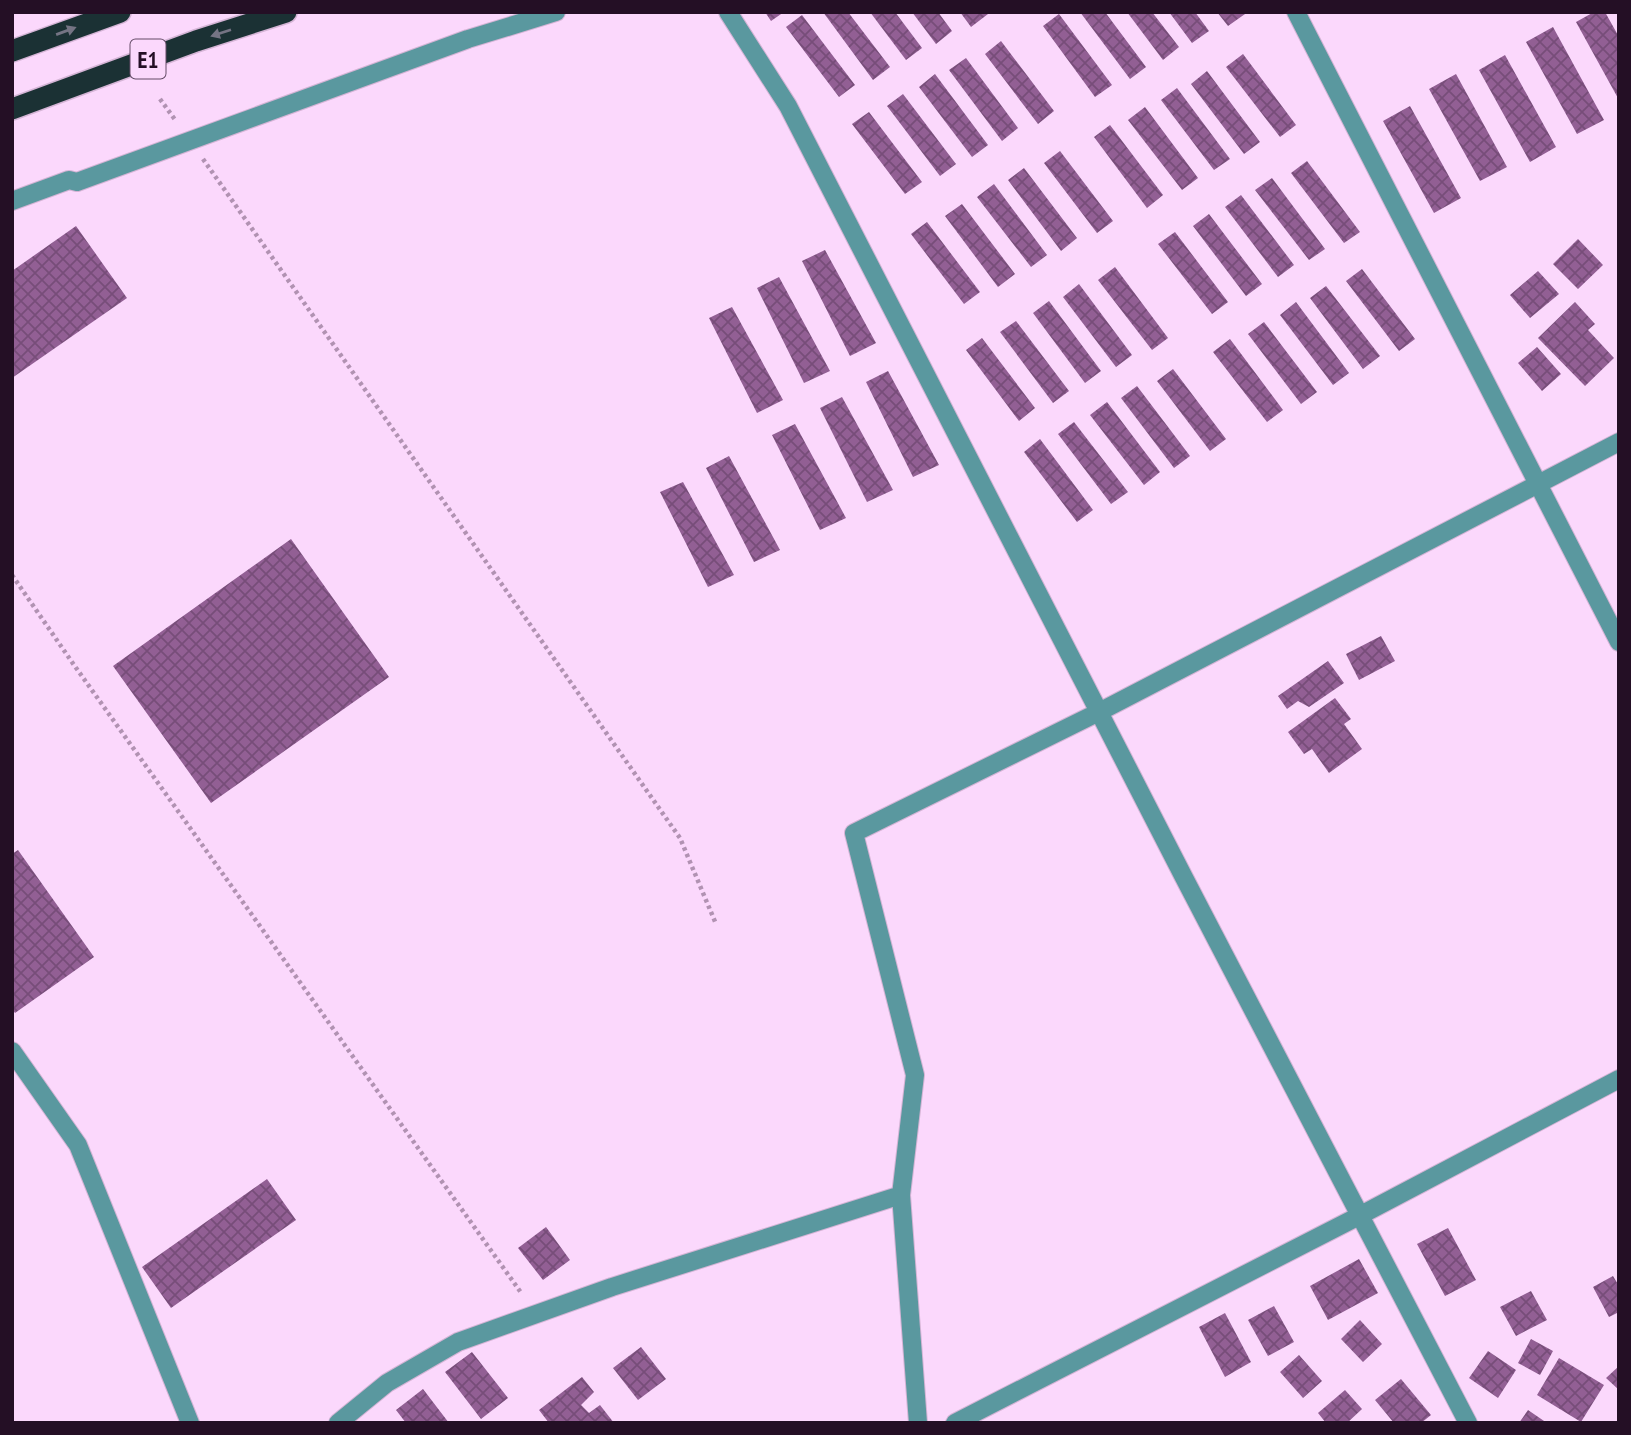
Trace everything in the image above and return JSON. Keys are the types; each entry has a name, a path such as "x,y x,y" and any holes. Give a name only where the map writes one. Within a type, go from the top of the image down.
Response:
{"highway":[{"name":"E1","path":"12,51 120,12"},
{"name":"E1","path":"12,109 195,41 286,12"}],"street":[{"path":"12,201 69,180 77,182 468,40 556,12"},
{"path":"728,12 788,106 1468,1423"},
{"path":"1296,12 1619,642"},
{"path":"918,1423 901,1195 915,1075 854,833 1099,712 1619,442"},
{"path":"12,1051 78,1146 190,1423"},
{"path":"955,1423 1619,1079"},
{"path":"338,1423 387,1383 458,1342 612,1287 901,1195"}],"path":[{"path":"159,99 680,838 716,924"},
{"path":"12,575 536,1315"}],"building":[{"path":"765,12 784,12 771,21"},
{"path":"823,12 848,12 890,67 873,80"},
{"path":"870,12 895,12 922,48 906,60"},
{"path":"912,12 938,12 952,31 936,44"},
{"path":"960,12 986,12 988,14 971,27"},
{"path":"1080,12 1105,12 1146,67 1130,79"},
{"path":"1127,12 1152,12 1179,47 1163,60"},
{"path":"1169,12 1195,12 1209,31 1192,43"},
{"path":"1217,12 1243,12 1245,14 1228,26"},
{"path":"1594,12 1605,12 1619,37 1619,100 1576,22"},
{"path":"1059,14 1112,85 1095,97 1043,26"},
{"path":"802,15 855,85 839,97 786,27"},
{"path":"1553,27 1604,120 1577,134 1526,42"},
{"path":"1001,41 1054,111 1038,124 985,54"},
{"path":"1243,54 1296,125 1280,137 1226,67"},
{"path":"1505,55 1556,147 1530,162 1479,70"},
{"path":"966,58 1018,128 1002,141 949,70"},
{"path":"1207,71 1260,142 1244,154 1191,84"},
{"path":"935,74 988,145 972,157 919,87"},
{"path":"1456,74 1507,167 1480,181 1429,89"},
{"path":"1177,88 1230,159 1214,170 1161,100"},
{"path":"903,94 956,164 940,176 887,106"},
{"path":"1410,106 1461,198 1434,213 1383,121"},
{"path":"1145,107 1198,178 1182,190 1128,120"},
{"path":"869,112 922,182 905,194 852,124"},
{"path":"1110,125 1163,195 1147,208 1094,137"},
{"path":"1060,151 1113,221 1097,233 1044,163"},
{"path":"1307,161 1360,232 1344,243 1291,173"},
{"path":"1024,168 1077,238 1061,251 1008,180"},
{"path":"1272,178 1325,249 1309,260 1255,190"},
{"path":"994,184 1047,255 1031,267 977,197"},
{"path":"1241,195 1294,265 1278,277 1225,207"},
{"path":"962,204 1015,274 998,287 945,216"},
{"path":"1209,214 1262,284 1246,296 1193,226"},
{"path":"927,222 980,292 964,304 911,234"},
{"path":"76,226 127,298 12,378 12,271"},
{"path":"1175,232 1228,302 1212,314 1158,244"},
{"path":"1578,239 1603,265 1578,289 1553,264"},
{"path":"825,250 876,343 850,356 802,261"},
{"path":"1115,267 1168,338 1152,350 1098,280"},
{"path":"1362,269 1415,339 1399,351 1346,281"},
{"path":"1538,271 1559,294 1530,318 1510,295"},
{"path":"779,277 830,371 804,383 757,288"},
{"path":"1079,284 1132,355 1116,367 1063,297"},
{"path":"1326,286 1380,356 1363,369 1310,298"},
{"path":"1049,301 1101,371 1085,383 1033,313"},
{"path":"1296,302 1349,373 1333,385 1280,315"},
{"path":"1575,302 1595,324 1588,330 1614,358 1585,386 1538,338"},
{"path":"732,307 783,400 757,413 709,318"},
{"path":"1016,321 1069,391 1053,403 1000,332"},
{"path":"1264,322 1317,392 1301,404 1248,334"},
{"path":"982,338 1035,408 1019,421 966,350"},
{"path":"1230,339 1283,410 1267,422 1213,352"},
{"path":"1537,347 1561,374 1542,391 1518,363"},
{"path":"1173,369 1226,439 1210,451 1157,381"},
{"path":"888,371 939,465 913,477 866,382"},
{"path":"1137,386 1190,456 1174,468 1121,398"},
{"path":"842,397 893,490 867,502 820,408"},
{"path":"1107,402 1160,472 1144,485 1090,415"},
{"path":"1074,422 1128,492 1111,504 1058,434"},
{"path":"795,424 846,518 820,530 772,435"},
{"path":"1040,439 1093,510 1077,522 1024,452"},
{"path":"729,456 780,550 754,562 706,468"},
{"path":"683,482 734,575 708,587 660,492"},
{"path":"291,539 389,677 211,803 113,666"},
{"path":"1381,636 1395,661 1359,680 1346,654"},
{"path":"1328,661 1344,683 1309,707 1298,701 1287,709 1278,696"},
{"path":"1335,698 1351,719 1344,724 1362,749 1329,773 1312,749 1304,754 1288,732"},
{"path":"18,850 94,957 15,1013 12,1009 12,854"},
{"path":"267,1179 296,1220 171,1308 142,1267"},
{"path":"546,1227 570,1260 543,1280 518,1248"},
{"path":"1448,1228 1476,1280 1445,1296 1417,1244"},
{"path":"1359,1259 1378,1293 1328,1320 1310,1286"},
{"path":"1613,1276 1619,1286 1619,1312 1609,1317 1593,1287"},
{"path":"1531,1291 1547,1320 1516,1336 1500,1307"},
{"path":"1274,1306 1294,1342 1268,1356 1248,1320"},
{"path":"1225,1313 1251,1362 1225,1377 1199,1327"},
{"path":"1360,1320 1382,1344 1363,1362 1341,1339"},
{"path":"1531,1339 1553,1351 1540,1375 1518,1363"},
{"path":"641,1347 666,1379 638,1400 613,1368"},
{"path":"1488,1351 1516,1370 1498,1398 1469,1378"},
{"path":"472,1352 508,1398 481,1419 445,1372"},
{"path":"1299,1355 1322,1381 1303,1398 1280,1372"},
{"path":"1559,1358 1604,1385 1581,1422 1537,1395"},
{"path":"1619,1366 1619,1390 1606,1378"},
{"path":"582,1377 594,1392 581,1405 589,1413 600,1405 614,1423 549,1423 539,1410"},
{"path":"1401,1379 1431,1415 1421,1423 1394,1423 1375,1400"},
{"path":"423,1389 449,1423 406,1423 396,1410"},
{"path":"1345,1390 1362,1409 1347,1423 1326,1423 1318,1413"},
{"path":"1528,1410 1547,1423 1519,1423"}]}
